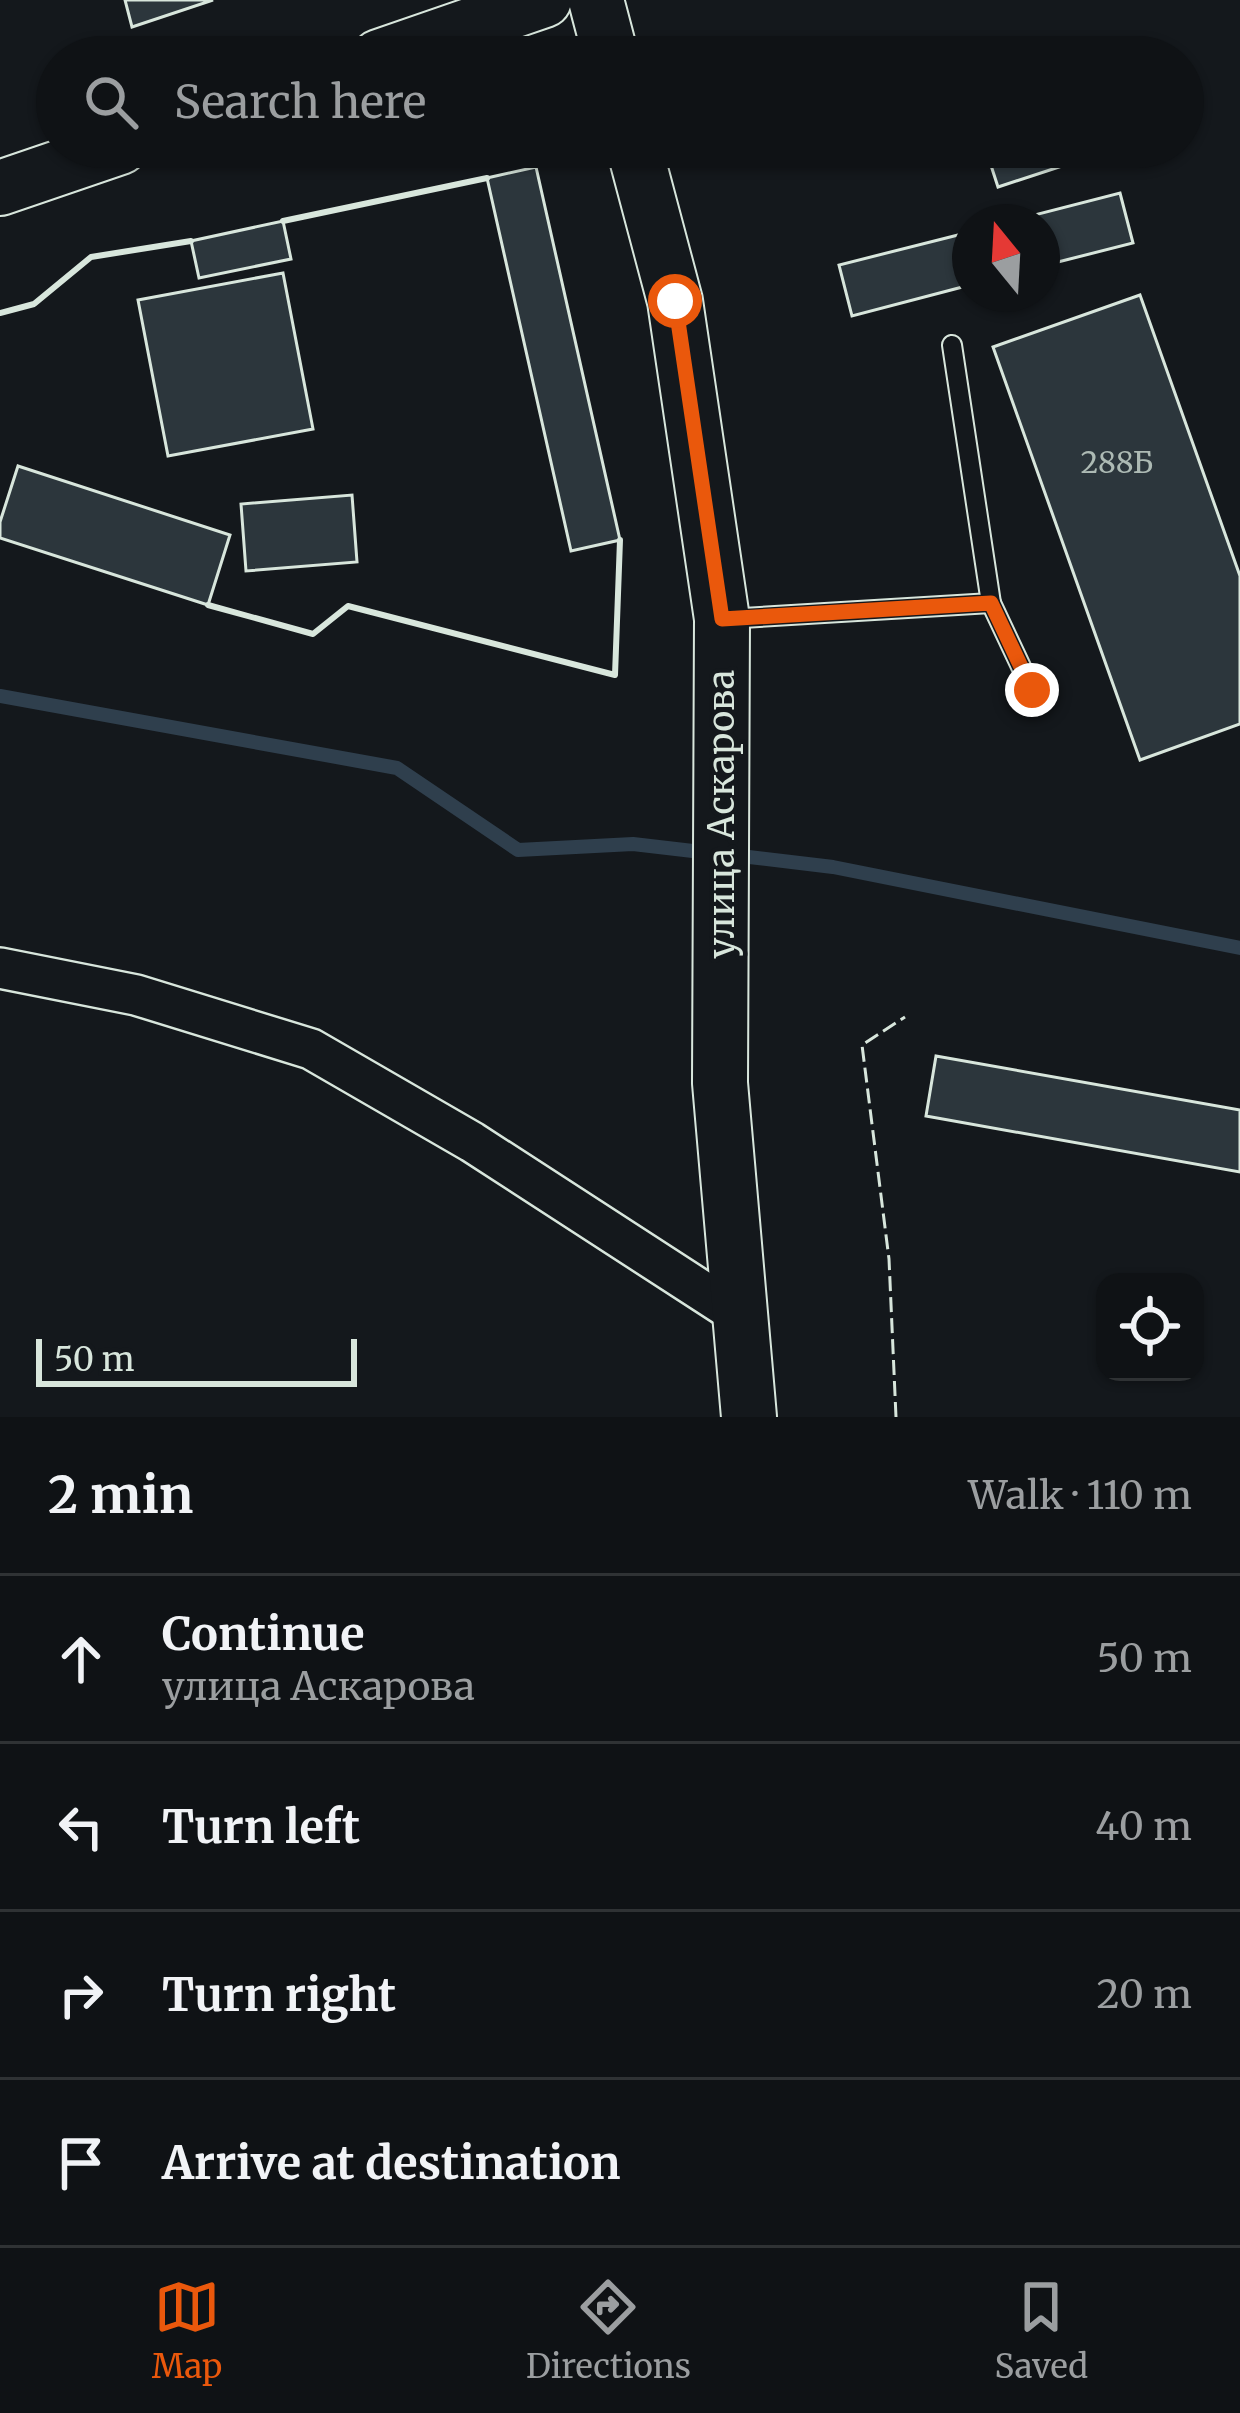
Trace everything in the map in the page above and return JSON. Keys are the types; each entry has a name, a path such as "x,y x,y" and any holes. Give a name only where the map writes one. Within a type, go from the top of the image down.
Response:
{"main road":[{"path":"440,36 544,0"},
{"path":"596,0 605,36"},
{"path":"0,188 59,168"},
{"name":"улица Аскарова","path":"640,168 675,301 722,619 719,1083 749,1417"}],"street":[{"path":"0,968 136,995 311,1048 472,1142 740,1315"}],"lane":[{"path":"952,345 991,603 1032,690"},
{"path":"722,619 991,603"}],"building":[{"path":"125,0 213,0 132,27"},
{"path":"536,168 620,540 571,551 487,178"},
{"path":"992,168 1056,168 998,187"},
{"path":"1120,193 1133,243 1060,261 1060,208"},
{"path":"283,221 291,259 199,278 191,241"},
{"path":"952,237 952,290 852,316 839,265"},
{"path":"283,273 313,429 168,456 138,300"},
{"path":"1140,295 1240,576 1240,724 1140,760 993,347"},
{"path":"18,466 230,535 208,605 0,538 0,522"},
{"path":"352,495 357,562 246,571 241,504"},
{"path":"936,1056 1240,1110 1240,1172 926,1116"}],"waterway":[{"path":"0,696 397,768 518,850 633,844 710,853"},
{"path":"732,855 833,867 1240,948"}],"fence":[{"path":"896,1417 889,1259 862,1045 905,1017"}],"wall":[{"path":"283,221 487,178"},
{"path":"0,313 34,304 91,257 191,241"},
{"path":"208,605 313,634 348,606 615,675 620,540"}],"route":[{"path":"675,301 722,619 991,603 1032,690"}]}
